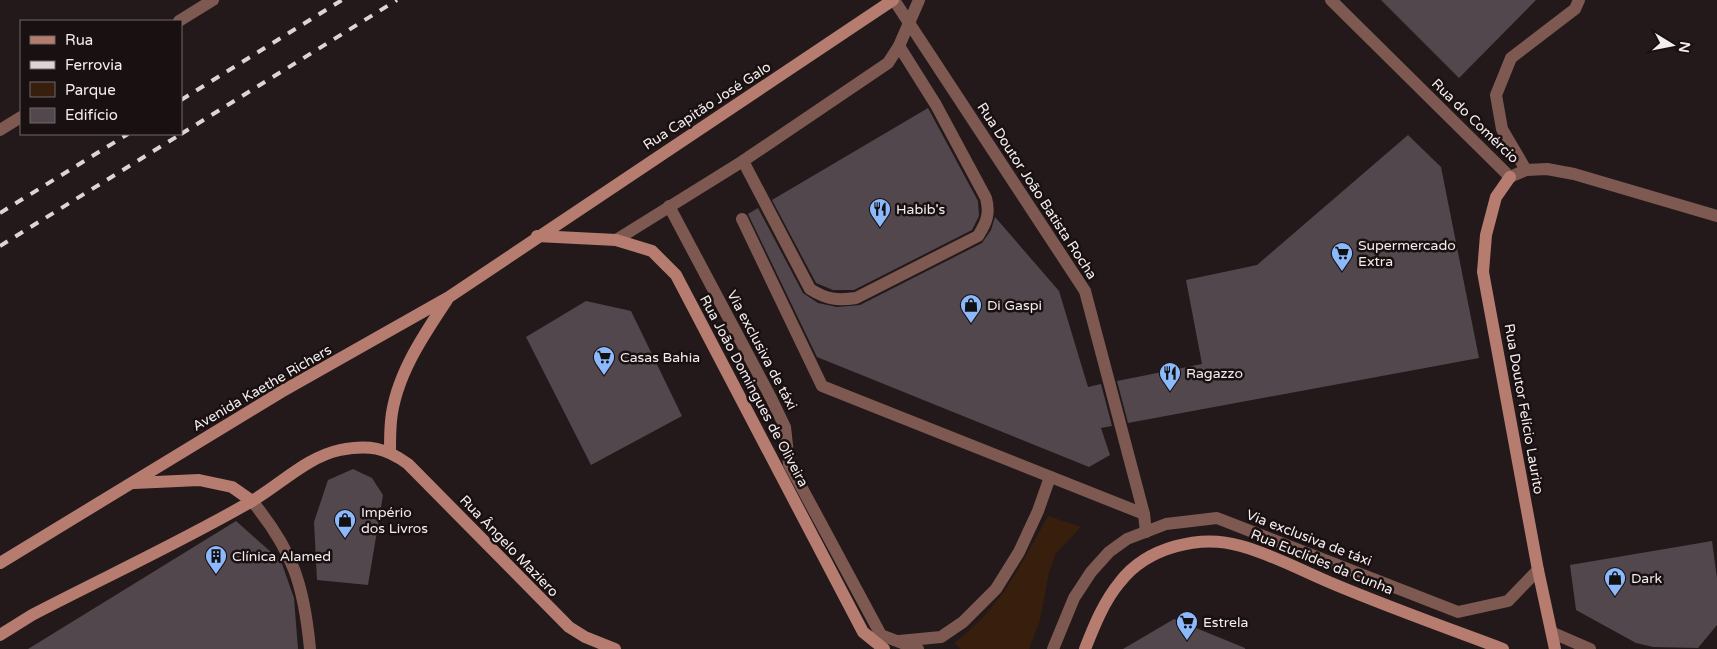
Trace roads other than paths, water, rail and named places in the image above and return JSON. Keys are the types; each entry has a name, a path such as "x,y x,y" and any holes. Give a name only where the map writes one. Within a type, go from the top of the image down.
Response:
{"main road":[{"name":"Rua Capitão José Galo","path":"537,236 894,0"},
{"name":"Rua Doutor Felício Laurito","path":"1510,177 1496,197 1486,235 1483,272 1538,570 1555,649"},
{"name":"Rua João Domingues de Oliveira","path":"537,236 616,240 652,251 676,275 863,632 884,649"},
{"name":"Avenida Kaethe Richers","path":"0,563 281,392 449,296 537,236"},
{"path":"0,635 32,615 252,501 320,456 354,448 390,451 390,420 397,392 409,364 449,296"},
{"name":"Rua Ângelo Maziero","path":"390,451 408,464 568,627 585,638 607,648 615,649"},
{"path":"131,484 199,480 232,487 252,501"},
{"name":"Rua Euclides da Cunha","path":"1085,649 1110,596 1120,581 1139,564 1172,547 1215,541 1239,545 1271,556 1335,585 1503,649"}],"street":[{"path":"181,20 213,0"},
{"name":"Rua Doutor João Batista Rocha","path":"894,0 910,21 1085,291 1144,514 1146,532"},
{"path":"616,240 743,161 888,63 899,46 919,0"},
{"name":"Rua do Comércio","path":"1331,0 1510,177 1526,170 1547,169 1574,174 1717,216"},
{"path":"1526,170 1502,129 1496,96 1511,58 1575,8 1579,0"},
{"path":"743,161 810,289 824,297 839,300 856,298 978,236 986,223 989,210 986,198 936,105 899,46"},
{"path":"0,130 20,118"},
{"name":"Via exclusiva de táxi","path":"669,206 785,427 789,464 881,634 918,649"},
{"path":"742,219 822,386 1144,514"},
{"path":"899,641 941,637 963,622 996,589 1019,552 1038,512 1050,477"},
{"path":"252,501 275,529 294,566 306,607 310,649"},
{"name":"Via exclusiva de táxi","path":"1053,649 1074,598 1091,572 1109,552 1127,540 1166,524 1217,518 1458,612 1508,601 1538,570"},
{"path":"1552,633 1590,649"}],"railway":[{"path":"182,99 342,0"},
{"path":"182,133 397,0"},
{"path":"0,213 126,135"},
{"path":"0,246 179,135"}],"place":[{"name":"Habib's","path":"880,228"},
{"name":"Supermercado Extra","path":"1342,272"},
{"name":"Di Gaspi","path":"971,324"},
{"name":"Casas Bahia","path":"604,376"},
{"name":"Ragazzo","path":"1170,392"},
{"name":"Império dos Livros","path":"345,539"},
{"name":"Clínica Alamed","path":"216,575"},
{"name":"Dark","path":"1615,597"},
{"name":"Estrela","path":"1187,641"}]}
